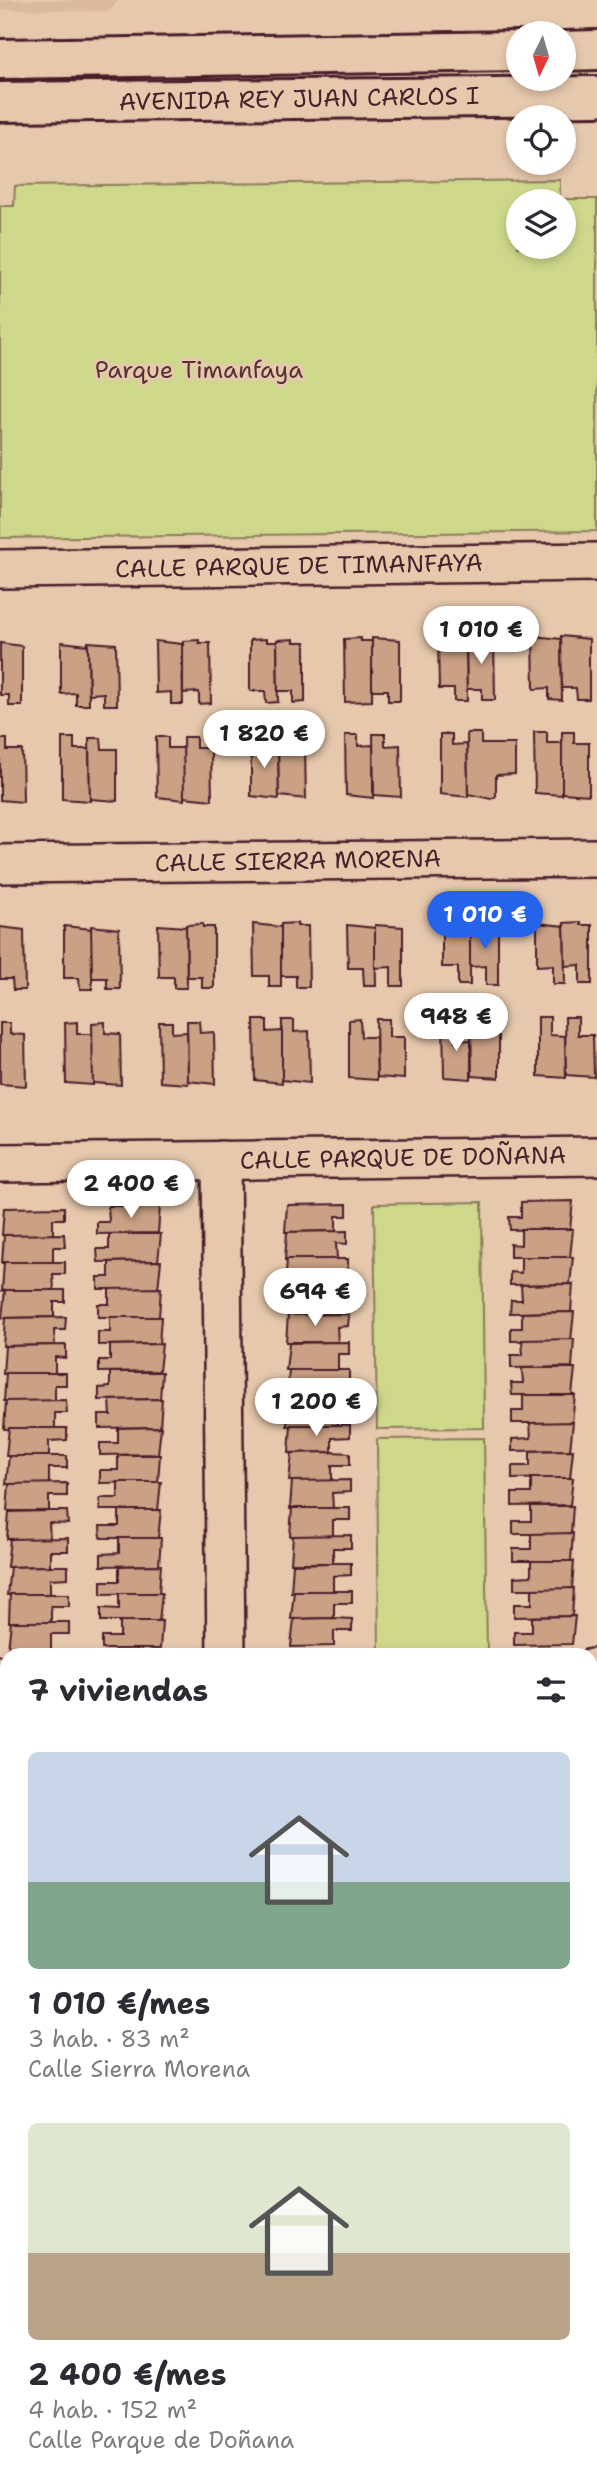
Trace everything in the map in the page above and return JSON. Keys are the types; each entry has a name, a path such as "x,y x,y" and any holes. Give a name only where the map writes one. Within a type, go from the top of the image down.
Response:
{"main road":[{"path":"576,51 597,50"},
{"name":"AVENIDA REY JUAN CARLOS I","path":"0,58 506,51"},
{"name":"AVENIDA REY JUAN CARLOS I","path":"0,102 597,96"}],"street":[{"name":"CALLE PARQUE DE TIMANFAYA","path":"0,569 597,562"},
{"name":"CALLE SIERRA MORENA","path":"0,863 597,858"},
{"name":"CALLE PARQUE DE DOÑANA","path":"0,1163 597,1156"},
{"path":"221,1160 226,1648"}],"shaded area":[{"path":"0,0 118,0 110,11 0,9"}],"green space":[{"name":"Parque Timanfaya","path":"560,180 560,189 506,189 506,259 576,259 576,199 597,199 597,531 0,538 0,206 14,206 15,186"},
{"path":"482,1202 484,1428 377,1429 374,1204"},
{"path":"484,1438 487,1648 379,1648 377,1439"}],"building":[{"path":"533,636 561,639 562,700 549,699 549,688 534,689"},
{"path":"561,636 589,639 589,699 577,699 576,688 562,688"},
{"path":"455,637 466,640 467,701 454,701 454,689 439,689 438,638"},
{"path":"466,637 494,639 495,700 482,700 482,689 467,689"},
{"path":"361,638 361,641 372,641 372,701 345,702 344,639"},
{"path":"372,638 400,640 400,701 388,701 388,690 372,690"},
{"path":"266,639 266,642 277,642 278,702 266,703 265,691 250,691 250,640"},
{"path":"294,639 294,642 305,642 305,702 293,703 293,691 278,691 277,640"},
{"path":"199,640 199,643 210,643 211,703 199,704 199,692 183,693 183,641"},
{"path":"155,641 182,644 183,704 171,704 171,692 156,693"},
{"path":"61,642 88,645 89,705 76,705 76,693 61,694"},
{"path":"88,642 116,644 117,705 104,705 104,693 89,694"},
{"path":"0,643 22,646 22,706 9,706 9,695 0,695"},
{"path":"534,732 547,732 547,743 562,743 562,795 535,793"},
{"path":"562,732 574,732 574,743 589,743 589,795 562,793"},
{"path":"467,733 481,733 481,744 515,744 515,774 496,775 496,796 491,799 468,794"},
{"path":"373,734 385,734 385,746 400,745 401,797 374,795"},
{"path":"440,734 452,734 452,745 467,744 468,797 440,794"},
{"path":"345,735 358,735 358,746 373,745 373,798 346,795"},
{"path":"251,736 263,736 263,747 278,747 279,799 251,796"},
{"path":"278,736 291,736 291,747 305,747 306,799 279,796"},
{"path":"156,737 168,737 168,748 184,748 184,800 157,797"},
{"path":"183,737 196,737 196,748 211,748 212,800 184,797"},
{"path":"62,738 74,738 74,749 89,749 90,801 62,799"},
{"path":"89,738 101,738 102,749 117,749 117,801 90,799"},
{"path":"0,739 7,739 7,750 22,750 23,802 0,800"},
{"path":"581,922 581,925 592,925 592,984 580,984 580,965 565,966 564,923"},
{"path":"297,923 297,926 308,926 309,987 296,987 296,976 281,976 281,924"},
{"path":"537,923 564,926 565,984 553,984 553,965 537,966"},
{"path":"203,924 203,927 214,927 214,988 202,988 202,977 187,977 186,925"},
{"path":"253,924 281,927 281,987 269,987 269,976 254,976"},
{"path":"442,924 470,927 470,985 458,985 458,967 442,967"},
{"path":"470,924 498,926 498,985 486,985 486,966 470,967"},
{"path":"158,925 186,927 187,988 174,988 174,977 159,977"},
{"path":"347,925 375,928 376,986 364,986 363,968 348,968"},
{"path":"375,925 403,927 403,986 391,986 391,967 375,968"},
{"path":"64,926 92,929 92,989 80,989 79,978 64,978"},
{"path":"91,926 119,929 120,989 107,989 107,978 92,978"},
{"path":"0,927 24,930 25,990 13,990 12,979 0,979"},
{"path":"538,1017 550,1017 550,1035 565,1036 566,1078 538,1076"},
{"path":"565,1017 578,1017 578,1035 593,1035 594,1077 566,1075"},
{"path":"443,1018 455,1018 455,1041 471,1040 471,1079 444,1077"},
{"path":"471,1018 484,1018 484,1036 499,1036 499,1078 472,1076"},
{"path":"360,1019 361,1037 376,1037 377,1080 349,1078 349,1020"},
{"path":"376,1019 389,1019 389,1037 404,1037 404,1079 377,1077"},
{"path":"254,1020 267,1020 267,1032 282,1031 282,1083 255,1080"},
{"path":"282,1020 294,1020 294,1032 309,1031 310,1083 282,1080"},
{"path":"187,1021 199,1021 200,1033 214,1032 215,1084 188,1081"},
{"path":"77,1022 77,1034 93,1034 93,1085 66,1083 65,1023"},
{"path":"105,1022 105,1033 120,1034 121,1085 93,1083 92,1023"},
{"path":"159,1022 172,1022 172,1033 187,1032 188,1084 160,1082"},
{"path":"0,1023 10,1023 10,1034 25,1035 26,1086 0,1084"},
{"path":"573,1201 570,1229 510,1230 509,1217 521,1217 521,1202"},
{"path":"347,1204 347,1216 336,1216 336,1231 285,1232 287,1205"},
{"path":"108,1206 160,1206 158,1233 97,1234 97,1222 109,1222"},
{"path":"64,1207 64,1219 53,1219 53,1235 2,1235 4,1208"},
{"path":"521,1229 573,1229 570,1257 510,1257 510,1244 521,1245"},
{"path":"347,1231 347,1244 336,1243 337,1259 285,1260 287,1232"},
{"path":"64,1234 65,1247 53,1247 53,1262 2,1263 4,1235"},
{"path":"109,1234 161,1234 158,1261 98,1262 97,1249 109,1249"},
{"path":"521,1257 573,1257 570,1284 510,1285 510,1272 521,1273"},
{"path":"287,1259 348,1259 348,1272 336,1271 337,1287 285,1287"},
{"path":"161,1261 158,1289 98,1289 98,1277 109,1277 109,1262"},
{"path":"4,1262 65,1262 65,1274 53,1274 54,1290 2,1291"},
{"path":"573,1284 571,1312 510,1313 511,1300 522,1300 521,1285"},
{"path":"348,1286 348,1299 337,1299 337,1314 285,1315 288,1287"},
{"path":"161,1288 159,1317 98,1317 98,1304 109,1304 109,1289"},
{"path":"5,1290 65,1290 65,1302 54,1302 54,1317 2,1318"},
{"path":"574,1312 571,1340 511,1341 511,1328 522,1328 522,1313"},
{"path":"349,1314 348,1326 337,1327 338,1342 286,1342 288,1315"},
{"path":"66,1317 65,1330 54,1330 55,1345 3,1346 5,1318"},
{"path":"110,1317 161,1317 159,1344 98,1345 98,1332 110,1332"},
{"path":"574,1339 572,1367 511,1368 511,1355 523,1355 522,1340"},
{"path":"349,1342 349,1354 338,1354 338,1370 286,1370 289,1343"},
{"path":"162,1344 159,1371 99,1372 99,1360 110,1360 110,1345"},
{"path":"66,1345 66,1358 55,1357 55,1373 3,1374 5,1346"},
{"path":"522,1368 575,1368 572,1395 512,1395 511,1383 523,1383"},
{"path":"289,1370 349,1370 349,1382 338,1382 338,1398 287,1398"},
{"path":"110,1372 162,1372 160,1399 99,1400 99,1388 110,1387"},
{"path":"6,1373 66,1373 66,1385 55,1385 55,1401 4,1401"},
{"path":"523,1395 575,1395 572,1423 512,1423 512,1411 523,1411"},
{"path":"349,1397 349,1410 338,1410 338,1425 287,1426 289,1398"},
{"path":"162,1399 160,1427 99,1428 99,1415 111,1415 110,1400"},
{"path":"66,1400 67,1413 55,1413 55,1428 4,1429 6,1401"},
{"path":"573,1422 570,1450 512,1451 512,1439 531,1438 530,1423"},
{"path":"291,1425 350,1425 350,1437 332,1438 332,1452 289,1453"},
{"path":"161,1427 158,1454 100,1455 100,1443 118,1443 118,1428"},
{"path":"9,1428 67,1428 67,1440 49,1441 49,1456 6,1456"},
{"path":"573,1450 570,1478 512,1479 512,1466 530,1466 530,1451"},
{"path":"292,1453 350,1453 350,1465 332,1465 332,1481 289,1481"},
{"path":"118,1455 160,1455 158,1482 100,1483 100,1470 118,1470"},
{"path":"9,1456 67,1456 67,1468 49,1468 49,1484 6,1484"},
{"path":"531,1478 573,1478 570,1505 512,1506 512,1493 531,1493"},
{"path":"350,1480 350,1492 332,1493 333,1508 290,1509 292,1481"},
{"path":"118,1482 161,1482 158,1510 100,1510 100,1498 118,1498"},
{"path":"67,1483 67,1496 49,1496 49,1511 7,1511 9,1484"},
{"path":"531,1506 573,1506 571,1534 513,1534 513,1521 531,1521"},
{"path":"292,1508 350,1508 350,1520 333,1520 333,1536 290,1536"},
{"path":"119,1510 161,1510 158,1538 101,1538 100,1526 119,1526"},
{"path":"67,1511 68,1524 49,1523 50,1539 7,1539 9,1512"},
{"path":"573,1533 571,1561 513,1561 513,1549 531,1549 531,1534"},
{"path":"351,1535 351,1548 333,1548 333,1563 291,1563 293,1536"},
{"path":"68,1538 68,1551 50,1551 50,1566 7,1567 10,1539"},
{"path":"119,1538 161,1538 159,1565 101,1566 101,1554 119,1553"},
{"path":"531,1561 574,1561 572,1589 514,1589 514,1577 531,1576"},
{"path":"351,1563 351,1575 333,1576 333,1591 291,1592 293,1564"},
{"path":"161,1565 159,1593 101,1594 101,1581 119,1581 119,1566"},
{"path":"68,1566 68,1578 50,1579 50,1594 7,1595 10,1567"},
{"path":"574,1588 572,1616 514,1617 514,1604 532,1604 532,1589"},
{"path":"294,1591 352,1591 352,1603 334,1603 334,1618 291,1619"},
{"path":"119,1593 162,1593 159,1621 101,1621 101,1608 119,1609"},
{"path":"10,1594 69,1594 69,1606 51,1606 51,1622 9,1622"},
{"path":"575,1616 572,1644 514,1645 514,1632 532,1632 532,1617"},
{"path":"294,1619 352,1619 352,1631 334,1631 334,1646 291,1647"},
{"path":"120,1621 162,1621 160,1648 102,1648 102,1637 120,1637"},
{"path":"11,1622 69,1622 69,1634 51,1634 51,1648 8,1648"}]}
